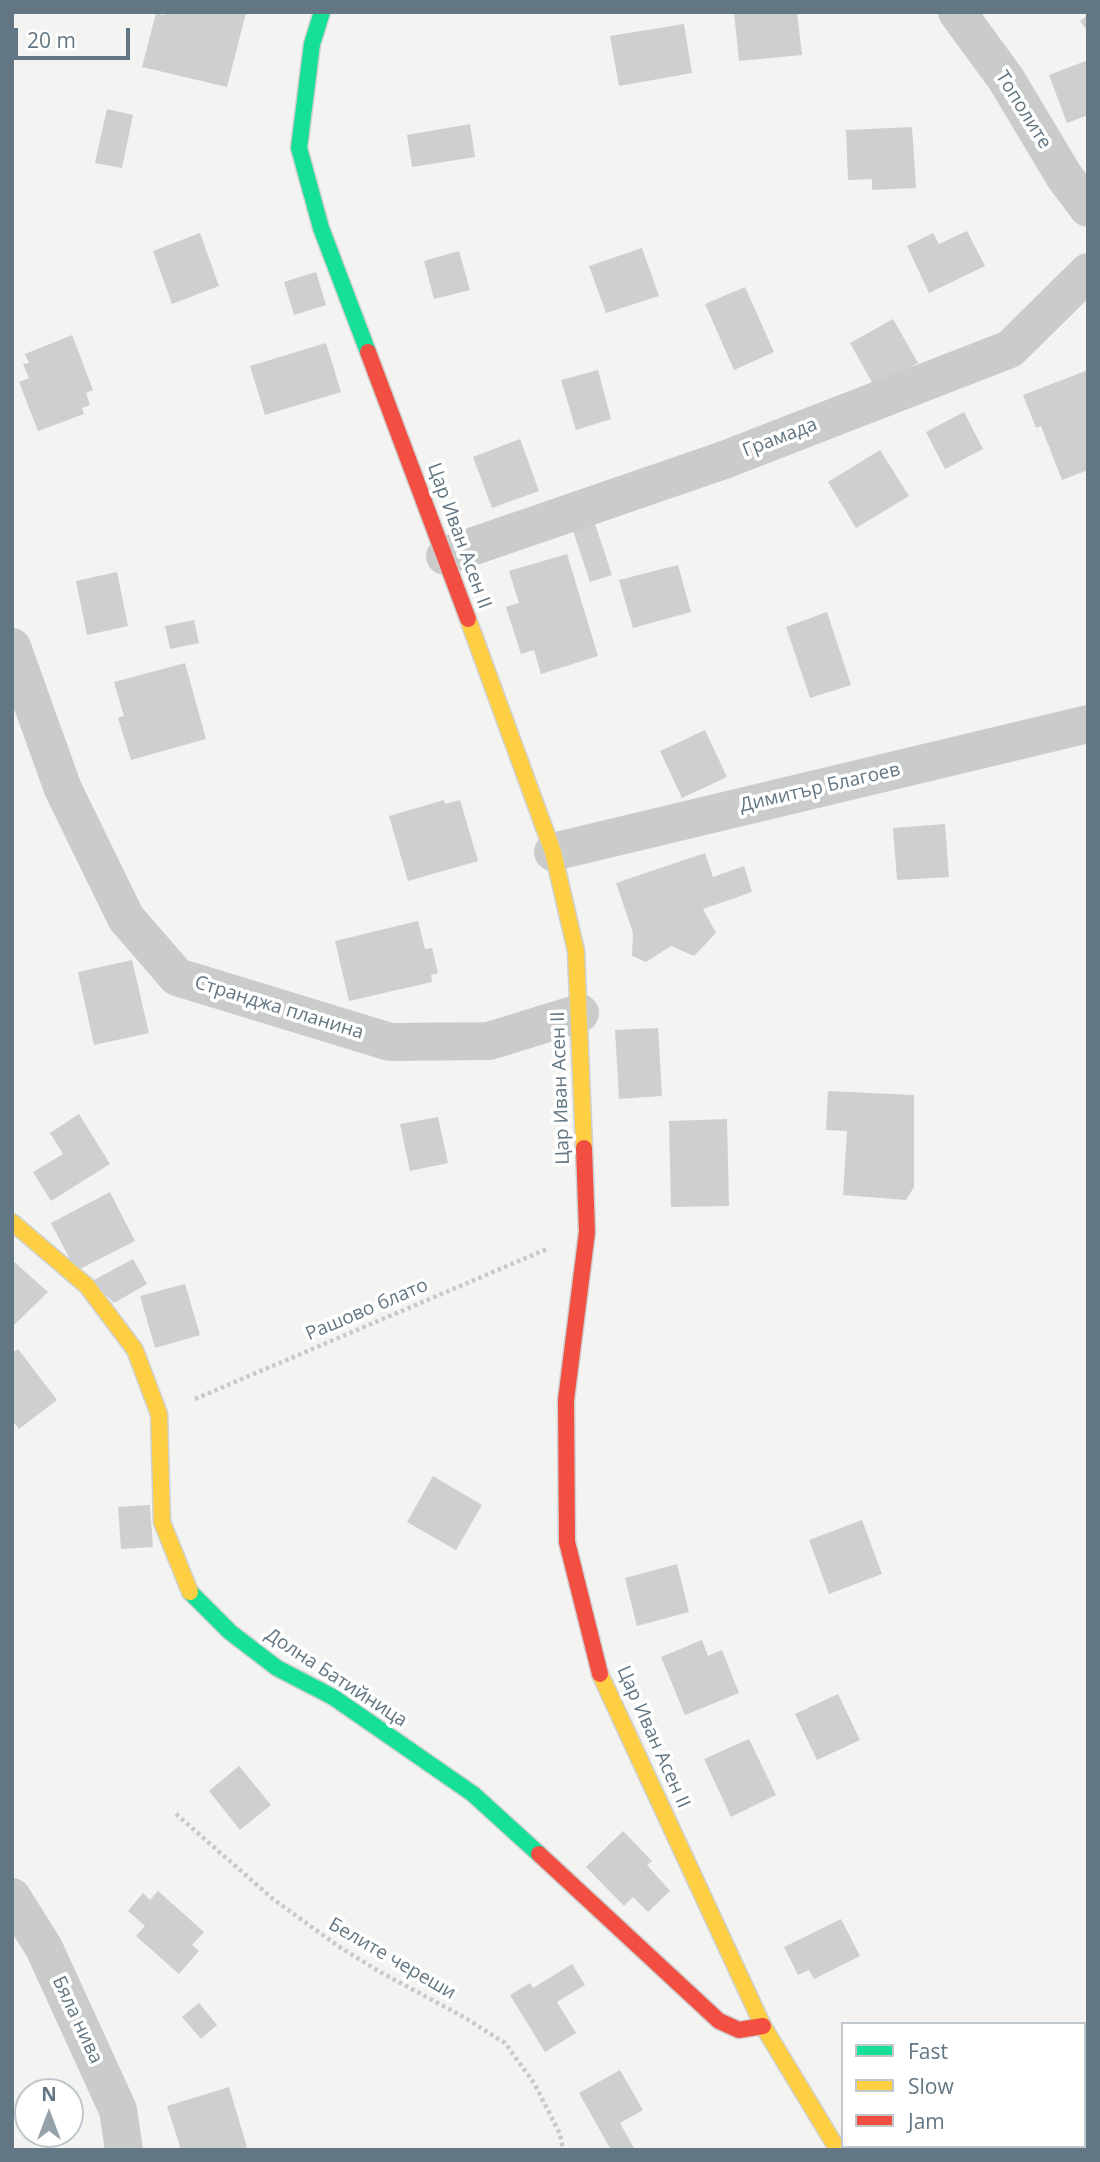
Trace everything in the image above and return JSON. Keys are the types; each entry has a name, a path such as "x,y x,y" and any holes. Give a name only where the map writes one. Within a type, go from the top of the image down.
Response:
{"street":[{"name":"Цар Иван Асен II","path":"322,12 312,44 299,148 321,228 553,852 576,951 587,1232 566,1400 567,1542 601,1678 763,2026 838,2150"},
{"name":"Тополите","path":"957,12 1006,79 1064,176 1088,208"},
{"name":"Грамада","path":"445,556 724,460 1010,349 1088,272"},
{"name":"Странджа планина","path":"12,647 63,789 126,918 177,977 390,1042 489,1041 580,1013"},
{"name":"Димитър Благоев","path":"553,852 1088,724"},
{"name":"Долна Батийница","path":"12,1222 87,1286 135,1350 159,1414 162,1522 191,1594 230,1632 277,1668 333,1697 473,1794 719,2021 739,2030 763,2026"},
{"name":"Бяла нива","path":"12,1897 44,1948 118,2110 124,2150"}],"path":[{"name":"Рашово блато","path":"159,1414 587,1232"},
{"name":"Белите череши","path":"176,1814 273,1899 338,1946 380,1972 463,2015 505,2043 534,2083 560,2134 563,2150"}],"building":[{"path":"165,12 246,13 227,87 142,67 156,13 164,15"},
{"path":"734,12 797,12 802,55 739,61"},
{"path":"1088,15 1088,32 1080,21"},
{"path":"684,24 692,73 619,86 610,36"},
{"path":"1088,60 1088,115 1067,123 1049,75"},
{"path":"107,109 133,115 122,168 95,163"},
{"path":"470,124 475,157 412,167 407,135"},
{"path":"912,127 916,188 872,190 872,179 848,180 846,130"},
{"path":"967,231 985,266 929,293 907,246 933,233 939,244"},
{"path":"200,233 219,286 172,304 153,251"},
{"path":"642,248 659,296 606,313 589,266"},
{"path":"459,251 470,290 434,299 424,261"},
{"path":"316,272 326,305 294,315 284,282"},
{"path":"745,287 774,352 734,370 705,304"},
{"path":"893,319 918,363 874,386 850,343"},
{"path":"72,335 93,390 86,393 90,405 82,408 84,414 38,431 19,382 29,378 23,364 29,363 25,354"},
{"path":"326,343 341,392 265,415 250,366"},
{"path":"598,370 611,419 576,430 561,380"},
{"path":"1088,370 1088,470 1062,480 1041,426 1036,428 1023,395"},
{"path":"964,412 983,449 945,469 926,432"},
{"path":"520,439 539,491 492,508 473,457"},
{"path":"880,450 909,496 856,528 828,482"},
{"path":"595,524 612,575 590,582 573,531"},
{"path":"567,554 598,656 541,674 534,650 521,654 506,607 519,603 509,571"},
{"path":"678,565 691,612 633,628 619,580"},
{"path":"117,572 128,626 87,635 76,581"},
{"path":"827,612 851,685 810,698 786,627"},
{"path":"194,620 199,643 170,649 165,626"},
{"path":"185,663 206,739 131,760 118,718 124,716 114,682"},
{"path":"705,730 727,777 682,798 660,751"},
{"path":"444,800 445,804 460,800 478,861 408,881 389,816"},
{"path":"945,824 949,877 897,880 893,828"},
{"path":"705,853 713,877 744,866 752,892 703,909 716,933 694,956 671,946 646,962 632,956 633,933 616,883"},
{"path":"418,921 425,949 432,948 438,973 431,975 432,982 349,1001 335,941"},
{"path":"132,960 149,1033 94,1045 78,972"},
{"path":"658,1028 662,1096 619,1099 615,1030"},
{"path":"828,1091 914,1095 914,1187 906,1200 843,1195 847,1131 826,1130"},
{"path":"79,1114 110,1164 51,1201 33,1172 63,1154 50,1133"},
{"path":"438,1117 448,1163 410,1171 400,1124"},
{"path":"727,1119 729,1206 671,1207 669,1121"},
{"path":"110,1192 135,1241 76,1271 51,1223"},
{"path":"133,1259 147,1284 114,1303 92,1281"},
{"path":"12,1260 48,1292 12,1327"},
{"path":"185,1284 200,1335 155,1348 140,1296"},
{"path":"18,1349 57,1400 19,1429 12,1420 12,1353"},
{"path":"433,1476 482,1505 456,1550 407,1522"},
{"path":"150,1505 153,1547 121,1549 118,1507"},
{"path":"862,1520 882,1574 829,1594 809,1540"},
{"path":"677,1564 689,1612 637,1626 625,1578"},
{"path":"702,1640 708,1656 722,1650 739,1693 685,1715 661,1657"},
{"path":"838,1694 860,1740 817,1760 795,1714"},
{"path":"749,1739 776,1795 731,1817 704,1759"},
{"path":"239,1766 271,1805 240,1830 209,1791"},
{"path":"623,1831 652,1861 647,1865 670,1891 648,1912 633,1897 624,1906 586,1867"},
{"path":"158,1891 204,1932 192,1945 199,1951 179,1974 136,1936 145,1926 128,1911 143,1893 150,1900"},
{"path":"841,1919 860,1956 814,1979 809,1970 798,1975 784,1947"},
{"path":"572,1964 585,1985 557,2002 576,2033 545,2052 510,1995 530,1983 533,1988"},
{"path":"199,2003 217,2025 201,2039 182,2017"},
{"path":"620,2070 643,2110 620,2123 635,2150 611,2150 579,2093"},
{"path":"229,2087 247,2147 237,2150 181,2150 167,2106"}],"traffic: fast":[{"path":"322,12 312,44 299,148 321,228 368,352"},
{"path":"190,1592 230,1632 277,1668 333,1697 473,1794 539,1854"}],"traffic: slow":[{"path":"468,619 553,852 576,951 584,1148"},
{"path":"12,1222 87,1286 135,1350 159,1414 162,1522 190,1592"},
{"path":"600,1674 763,2026 838,2150"}],"traffic: jam":[{"path":"368,352 468,619"},
{"path":"584,1148 587,1232 566,1400 567,1542 600,1674"},
{"path":"539,1854 719,2021 739,2030 763,2026"}]}
